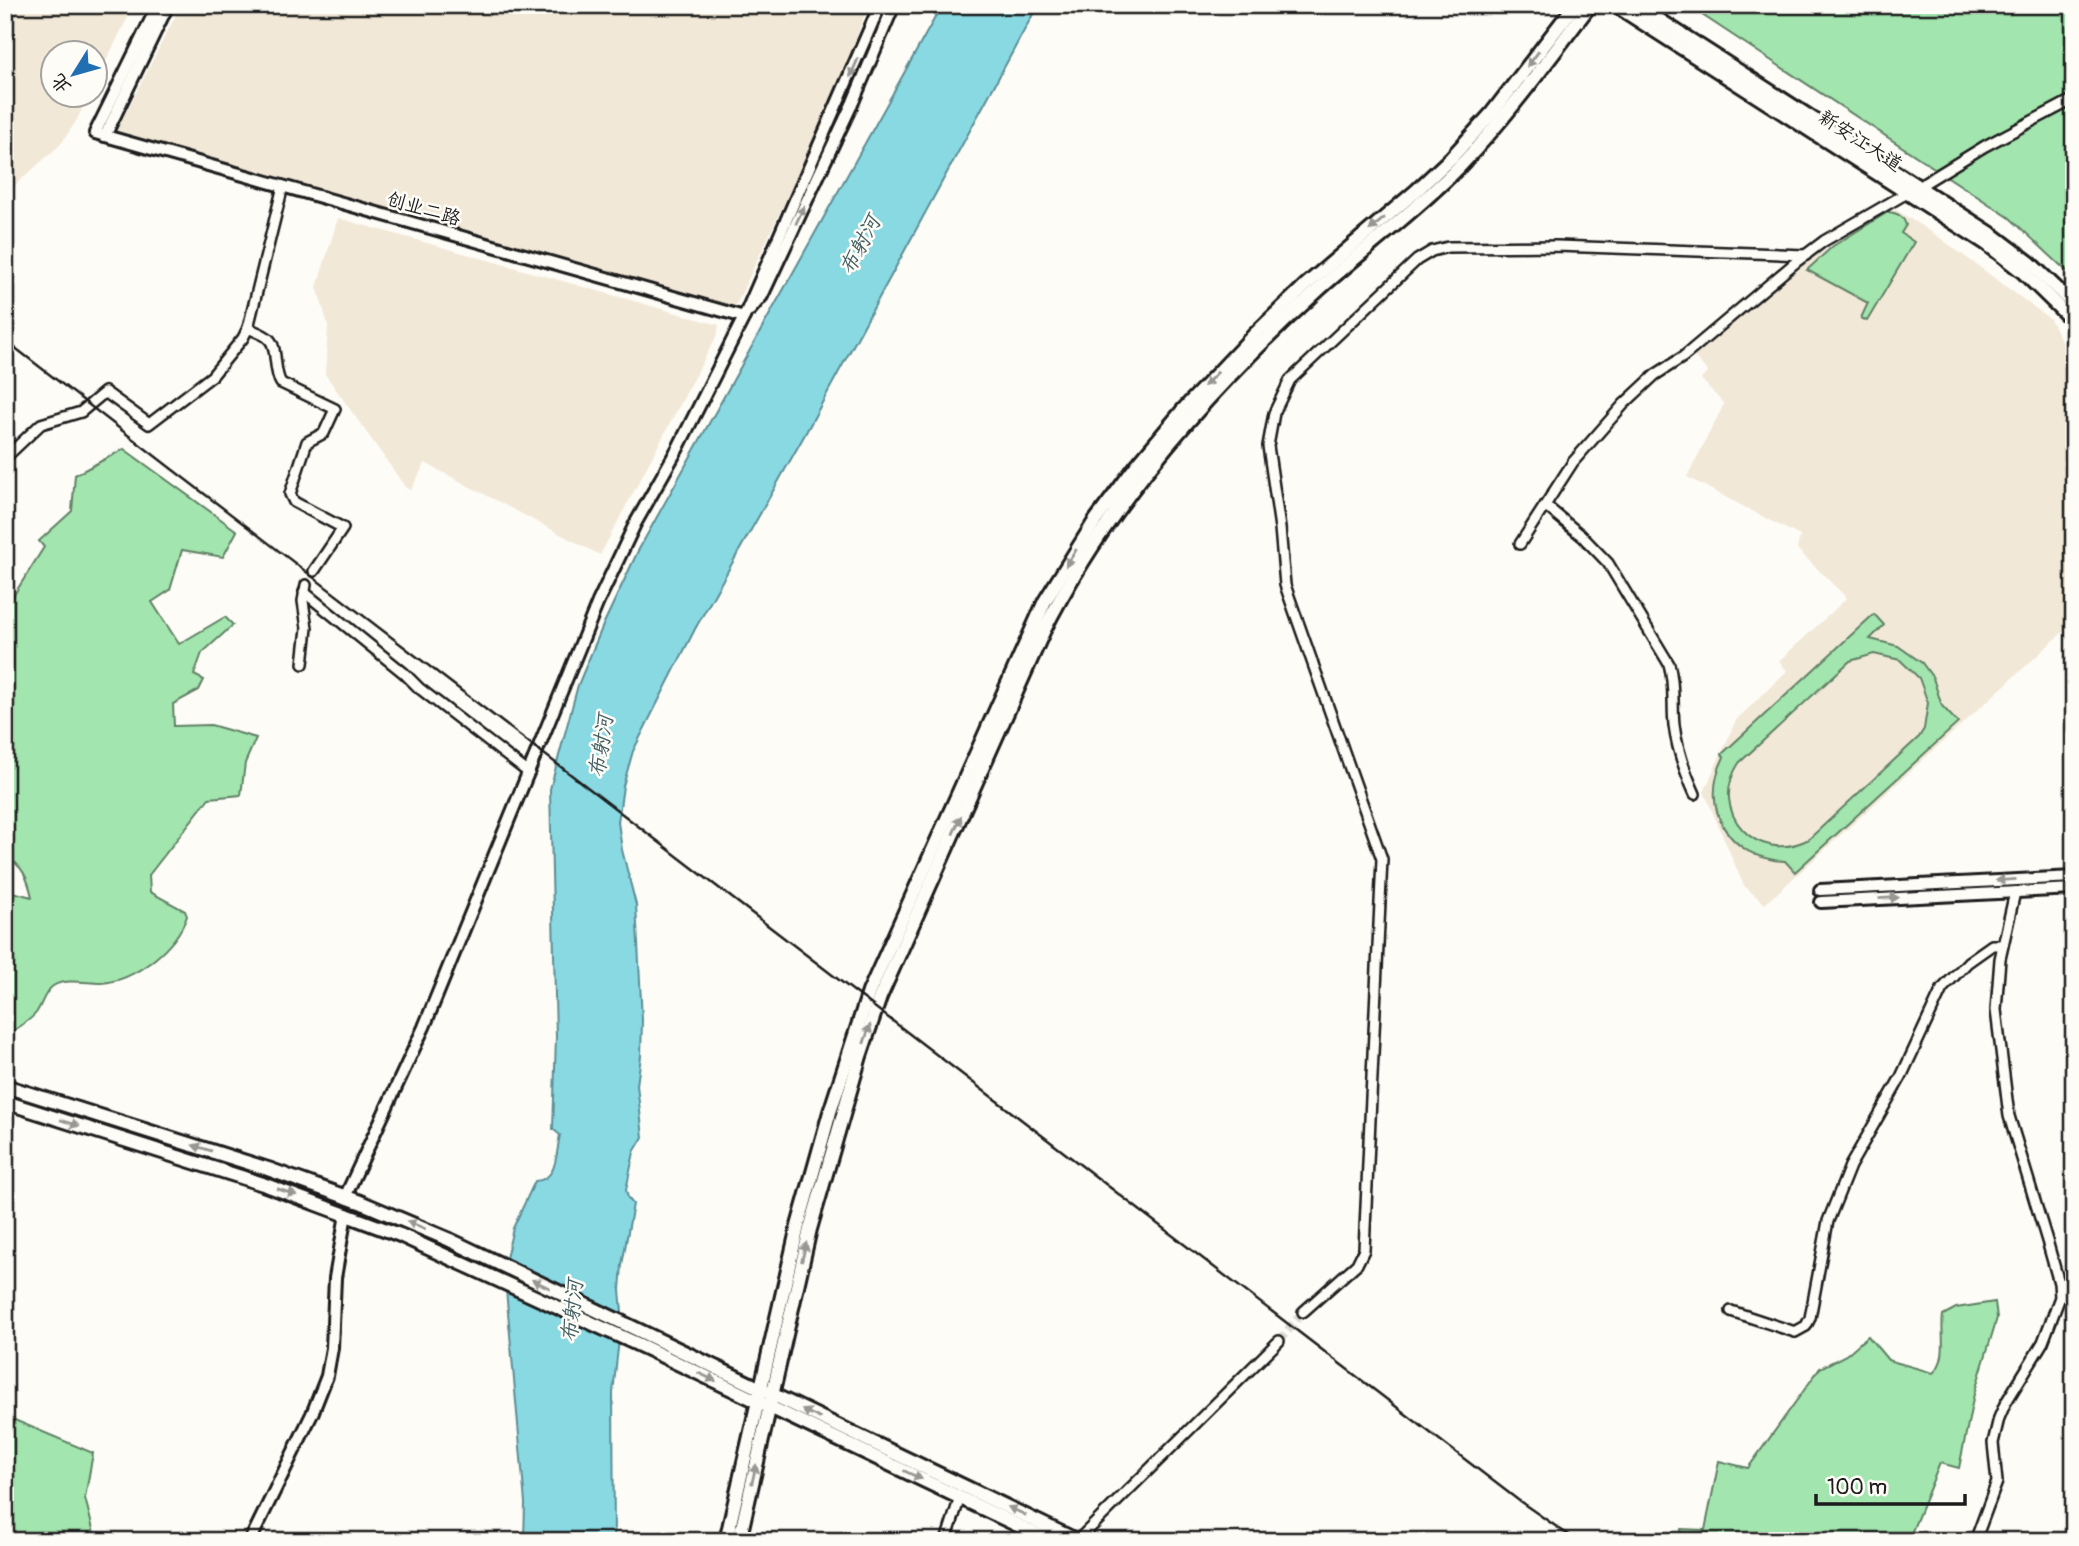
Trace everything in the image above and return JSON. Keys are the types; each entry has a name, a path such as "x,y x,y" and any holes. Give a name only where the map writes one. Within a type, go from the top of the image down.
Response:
{"main road":[{"path":"739,1541 765,1398 812,1173 869,992 1032,627 1060,575 1115,493 1191,401 1307,284 1451,158 1492,113 1575,5"},
{"path":"726,1541 824,1176 880,997 1043,632 1070,582 1125,500 1192,418 1289,317 1459,167 1501,121 1590,5"},
{"name":"新安江大道","path":"1615,5 2012,249 2074,305"},
{"name":"新安江大道","path":"1636,5 1913,190 2005,258 2040,287 2074,322"},
{"path":"5,1086 225,1154 345,1197 478,1254 646,1341 765,1398 1078,1541"},
{"path":"5,1102 221,1170 346,1214 646,1341"},
{"path":"765,1398 1051,1541"}],"street":[{"path":"100,134 158,5"},
{"path":"100,134 168,5"},
{"path":"345,1197 424,1027 616,563 744,317 880,5"},
{"path":"744,317 762,296 853,102 894,5"},
{"path":"1520,544 1573,461 1655,375 1715,332 1806,255 1985,146 2074,99"},
{"name":"创业二路","path":"100,134 744,317"},
{"path":"5,458 41,424 81,412 106,392 149,424 212,376 230,356 248,328 283,186"},
{"path":"1303,1312 1357,1264 1364,1250 1382,859 1285,585 1268,446 1278,403 1299,370 1417,260 1440,248 1557,246 1806,255"},
{"path":"248,328 272,342 276,375 281,383 335,409 324,433 307,442 290,494 294,502 343,528 314,571"},
{"path":"1546,506 1583,536 1608,563 1669,664 1673,682 1674,729 1682,765 1695,794"},
{"path":"303,664 307,628 303,601 305,589 419,688 529,773"},
{"path":"2074,877 1821,896 2074,889"},
{"path":"1975,1541 1997,1482 1993,1443 1999,1418 2043,1342 2060,1297 2059,1283 2007,1107 1996,1010 2002,945 2015,892"},
{"path":"1731,1311 1795,1332 1806,1326 1810,1318 1828,1221 1850,1166 1900,1077 1942,989 1968,962 1993,946 2002,945"},
{"path":"250,1541 313,1414 327,1376 332,1348 335,1278 346,1214"},
{"path":"1078,1541 1279,1341"},
{"path":"946,1541 960,1497"}],"shaded area":[{"path":"5,5 134,5 108,57 108,38 38,38 38,108 82,108 60,145 5,194"},
{"path":"181,5 868,5 837,92 734,309 116,132"},
{"path":"1896,210 1936,235 2050,319 2074,365 2074,622 1765,904 1744,886 1704,792 1736,720 1787,671 1779,661 1847,598 1797,549 1800,536 1687,477 1724,404 1701,379 1708,372 1692,354 1791,271 1888,211"},
{"path":"338,218 719,325 717,335 600,555 425,463 411,490 406,488 325,374 328,325 317,287"}],"green space":[{"path":"1687,5 2074,5 2074,278 2010,218"},
{"path":"1888,212 1902,217 1906,225 1901,233 1914,242 1867,321 1861,318 1868,303 1807,270 1833,246"},
{"path":"124,449 237,531 223,557 182,550 170,590 152,602 179,644 225,617 233,625 202,653 194,675 204,680 199,690 173,704 174,726 211,725 256,738 245,763 241,795 209,798 149,875 150,892 185,911 187,916 174,940 153,961 114,981 70,982 53,986 33,1017 5,1036 5,896 13,892 32,897 24,873 5,856 5,674 11,665 5,661 5,609 44,547 39,541 72,511 75,475"},
{"path":"1874,614 1884,625 1870,639 1898,646 1922,663 1933,678 1942,706 1958,723 1795,872 1785,861 1765,858 1748,851 1734,841 1724,827 1717,812 1715,794 1717,776 1724,757 1722,754","holes":["1874,654 1900,660 1919,678 1928,703 1924,729 1919,737 1809,839 1790,845 1772,845 1756,840 1742,830 1733,816 1729,799 1731,781 1739,763 1850,661"]},
{"path":"1995,1302 1997,1318 1974,1394 1959,1468 1940,1463 1908,1541 1680,1541 1681,1529 1705,1530 1719,1461 1748,1468 1820,1368 1846,1355 1868,1336 1888,1360 1933,1373 1941,1361 1943,1315 1956,1308"},
{"path":"5,1416 93,1453 85,1498 96,1541 5,1541"}],"water":[{"name":"布射河","path":"942,5 1038,5 804,436 695,629 633,751 623,786 618,822 636,905 642,1020 637,1085 643,1137 634,1152 626,1190 633,1204 622,1265 622,1312 613,1393 614,1541 524,1541 525,1503 504,1267 513,1228 535,1181 543,1180 552,1171 560,1135 553,1129 556,1037 550,789 578,685 638,551"}],"tunnel":[{"path":"1279,1341 1303,1312"}],"railway":[{"path":"5,340 1139,1212 1518,1500 1577,1541"}]}
